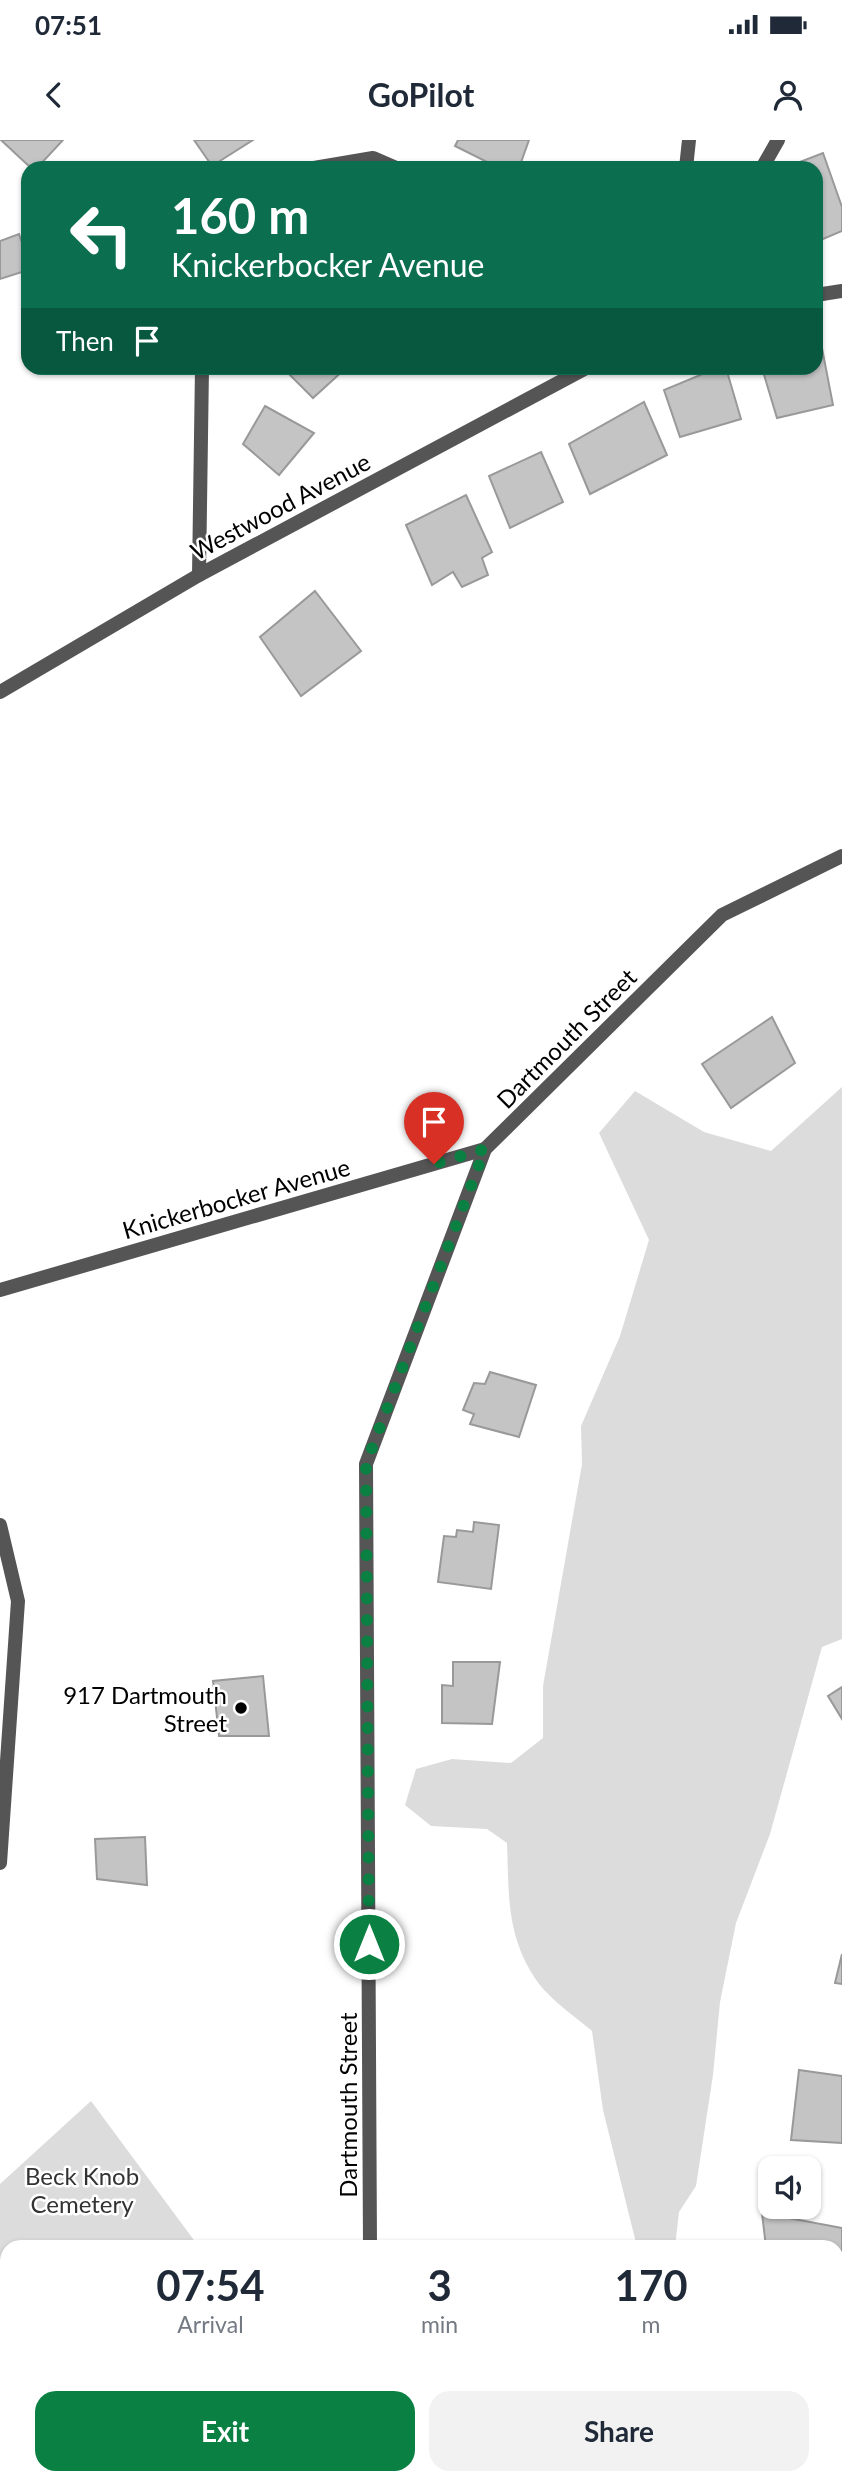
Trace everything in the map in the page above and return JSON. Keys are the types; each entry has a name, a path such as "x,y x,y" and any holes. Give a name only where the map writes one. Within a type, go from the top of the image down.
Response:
{"street":[{"path":"687,161 689,140"},
{"path":"766,161 778,140"},
{"path":"355,161 373,158 380,161"},
{"path":"823,294 842,291"},
{"path":"199,575 202,375"},
{"name":"Westwood Avenue","path":"0,692 199,575 573,375"},
{"name":"Dartmouth Street","path":"370,2240 366,1464 485,1149 722,915 842,856"},
{"name":"Knickerbocker Avenue","path":"0,1290 485,1149"},
{"path":"0,1525 18,1601 0,1863"}],"green space":[{"path":"842,1087 842,1639 822,1647 770,1834 736,1923 720,2002 713,2075 696,2186 679,2212 676,2240 635,2240 603,2110 592,2031 544,1990 520,1950 511,1916 507,1843 487,1829 431,1826 405,1805 416,1769 452,1759 511,1763 543,1738 543,1686 582,1464 581,1426 620,1336 649,1240 599,1133 635,1091 704,1132 771,1151"},
{"name":"Beck Knob Cemetery","path":"91,2101 194,2240 0,2240 0,2184"}],"building":[{"path":"1,140 63,140 44,161 24,161"},
{"path":"194,140 253,140 220,161 209,161"},
{"path":"458,140 529,140 522,161 485,161 455,146"},
{"path":"823,153 842,207 842,231 823,239 823,161 802,161"},
{"path":"19,234 21,240 21,272 0,279 0,241"},
{"path":"823,353 833,405 777,418 764,375 823,375"},
{"path":"290,375 338,375 313,398"},
{"path":"700,375 728,375 741,419 680,437 664,390"},
{"path":"644,402 667,455 590,494 569,444"},
{"path":"265,406 314,433 279,475 243,444"},
{"path":"541,452 563,502 510,528 489,476"},
{"path":"466,495 492,552 482,558 488,575 462,587 453,572 432,585 406,525"},
{"path":"315,591 361,651 301,696 260,637"},
{"path":"772,1017 795,1063 731,1108 702,1064"},
{"path":"490,1372 536,1385 519,1437 470,1424 474,1414 463,1410 474,1383 485,1384"},
{"path":"474,1522 499,1525 491,1589 438,1582 444,1536 456,1537 457,1530 473,1532"},
{"path":"453,1662 500,1662 492,1724 442,1723 442,1685 453,1686"},
{"name":"917 Dartmouth Street","path":"263,1676 269,1736 219,1736 213,1681"},
{"path":"842,1687 842,1719 828,1696"},
{"path":"145,1837 147,1885 97,1879 95,1839"},
{"path":"842,1954 842,1984 835,1983"},
{"path":"799,2070 842,2076 842,2143 791,2140"},
{"path":"763,2219 794,2219 842,2228 842,2240 765,2240"}],"place":[{"name":"917 Dartmouth Street","path":"241,1708"}],"route":[{"path":"369,1944 366,1464 485,1149 434,1164"}]}
